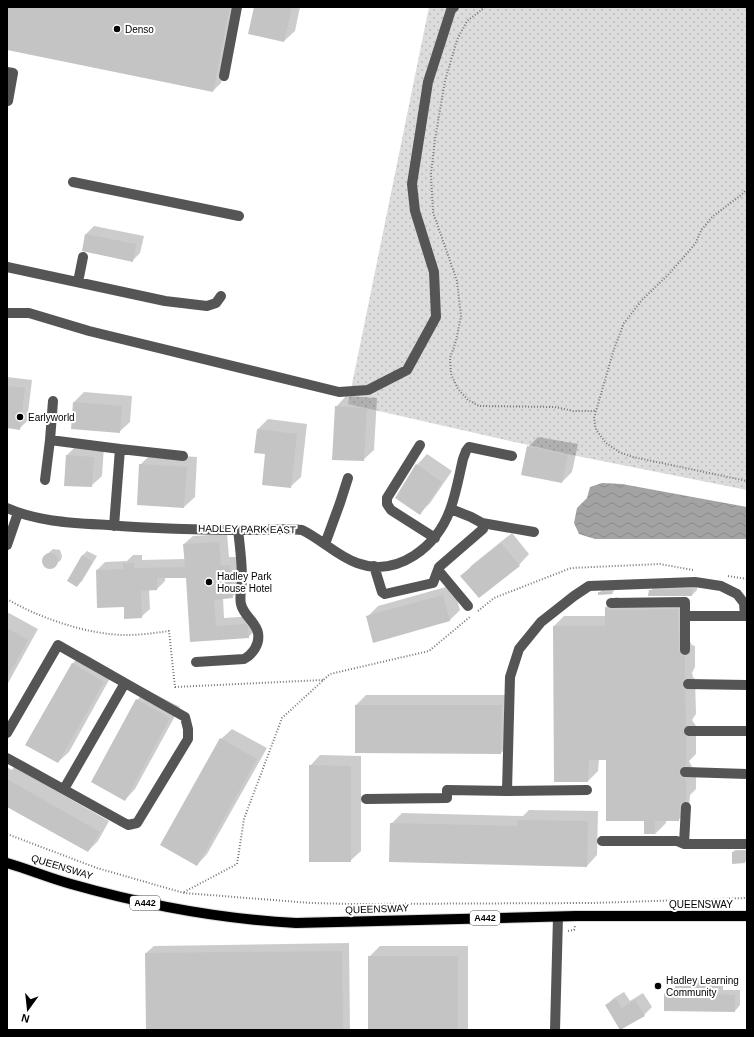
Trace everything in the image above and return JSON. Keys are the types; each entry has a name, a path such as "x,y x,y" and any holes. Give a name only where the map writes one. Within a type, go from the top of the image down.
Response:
{"main road":[{"name":"QUEENSWAY","path":"9,863 69,884 150,904 194,913 261,921 296,923 558,916 747,916"}],"street":[{"path":"224,76 237,7"},
{"path":"7,313 29,313 89,331 339,392 368,390 407,370 436,317 434,272 415,211 412,184 428,82 451,10 454,7"},
{"path":"7,72 13,73 8,101"},
{"path":"73,182 239,216"},
{"path":"78,282 82,257"},
{"path":"7,267 165,301 207,306 216,303 221,296"},
{"path":"45,480 53,401"},
{"path":"50,440 183,456"},
{"path":"420,445 387,498 387,504 391,510 435,538"},
{"name":"HADLEY PARK EAST","path":"7,508 18,513 69,523 141,528 302,530 357,563 374,566 396,565 420,552 435,538 451,509 463,459 469,447 512,456"},
{"path":"114,526 120,449"},
{"path":"325,544 348,478"},
{"path":"451,509 482,523 534,532"},
{"path":"7,545 18,513"},
{"path":"374,566 382,592 385,594 433,583 438,570 448,558 483,529 482,523"},
{"path":"196,662 244,659 249,656 255,648 258,640 257,630 244,612 241,605 241,561 238,530"},
{"path":"438,570 468,606"},
{"path":"507,790 510,677 519,649 541,622 589,586 695,582 721,586 737,594 744,603 746,616 685,616"},
{"path":"611,603 684,602 685,650"},
{"path":"7,733 58,645 186,717 188,729 188,739 138,823 128,824 7,758"},
{"path":"64,789 125,683"},
{"path":"688,684 747,685"},
{"path":"689,731 747,731"},
{"path":"685,772 747,774"},
{"path":"366,799 447,798 447,790 586,790"},
{"path":"684,844 686,807"},
{"path":"602,841 677,841 684,844 747,844"},
{"path":"555,1030 558,916"}],"path":[{"path":"485,7 467,21 457,40 445,81 435,139 431,174 433,212 457,281 461,316 456,341 450,358 451,374 458,389 468,400 479,406 556,407 573,411 596,411"},
{"path":"747,189 713,216 702,229 695,244 669,274 642,300 624,323 614,349 594,418 596,430 606,443 619,452 633,457 747,481"},
{"path":"184,892 237,864 244,820 282,718 330,674 429,651 494,598 571,568 660,564 696,571"},
{"path":"725,576 747,579"},
{"path":"7,599 26,610 74,626 102,633 126,635 169,632 175,687 323,680"},
{"path":"7,834 97,868 184,892 311,903 592,903 747,898"}],"shaded area":[{"path":"429,7 747,7 747,490 572,455 348,404"}],"water":[{"path":"602,483 622,484 747,507 747,539 595,539 579,534 574,523 577,508 587,498 590,487"}],"building":[{"name":"Denso","path":"7,7 230,7 213,92 7,50"},
{"path":"254,7 292,7 284,42 248,34"},
{"path":"85,234 136,244 133,262 82,251"},
{"path":"7,386 25,388 20,430 7,428"},
{"path":"73,402 122,406 120,433 71,429"},
{"path":"335,406 367,408 364,461 332,460"},
{"path":"257,429 297,434 291,488 262,485 265,454 254,453"},
{"path":"527,446 568,455 562,483 521,475"},
{"path":"66,455 94,457 92,487 64,486"},
{"path":"139,464 187,467 184,508 137,505"},
{"path":"416,464 442,482 420,515 395,498"},
{"path":"219,542 221,565 230,565 233,598 214,600 216,626 245,624 248,627 249,638 190,642 186,578 157,578 157,590 141,591 142,618 124,619 124,607 97,608 96,570 123,569 123,563 134,563 134,568 185,567 183,544"},
{"path":"501,543 520,566 479,598 460,576"},
{"path":"50,553 56,555 58,561 56,567 50,569 44,567 42,561 44,555"},
{"path":"82,555 93,562 77,587 67,581"},
{"path":"692,589 692,596 648,596 649,590"},
{"path":"598,592 612,592 613,594 598,595"},
{"path":"443,595 450,621 373,643 366,616"},
{"path":"605,607 611,610 678,609 679,650 681,655 685,656 685,678 682,684 685,690 686,726 683,731 686,737 686,766 682,766 679,772 681,777 686,779 686,801 680,804 679,821 655,821 655,834 644,834 644,821 606,821 606,760 589,760 588,782 554,782 553,626 605,626"},
{"path":"7,628 28,640 7,678"},
{"path":"72,663 104,682 58,763 25,745"},
{"path":"136,699 170,718 125,801 91,782"},
{"path":"355,705 502,705 501,754 355,753"},
{"path":"220,738 257,759 197,866 160,845"},
{"path":"309,765 351,766 351,862 309,862"},
{"path":"7,779 100,832 88,852 7,807"},
{"path":"517,820 588,821 587,867 389,862 390,823 517,826"},
{"path":"745,851 745,863 732,864 732,852"},
{"path":"342,951 343,1030 146,1030 145,953"},
{"path":"368,956 458,956 458,1030 368,1030"},
{"path":"675,983 718,983 718,994 735,995 735,1012 664,1011 664,993 675,993"},
{"path":"616,999 622,1008 635,1000 645,1016 620,1030 605,1005"}],"place":[{"name":"Denso","path":"117,29"},
{"name":"Earlyworld","path":"20,417"},
{"name":"Hadley Park House Hotel","path":"209,582"},
{"name":"Hadley Learning Community","path":"658,986"}]}
